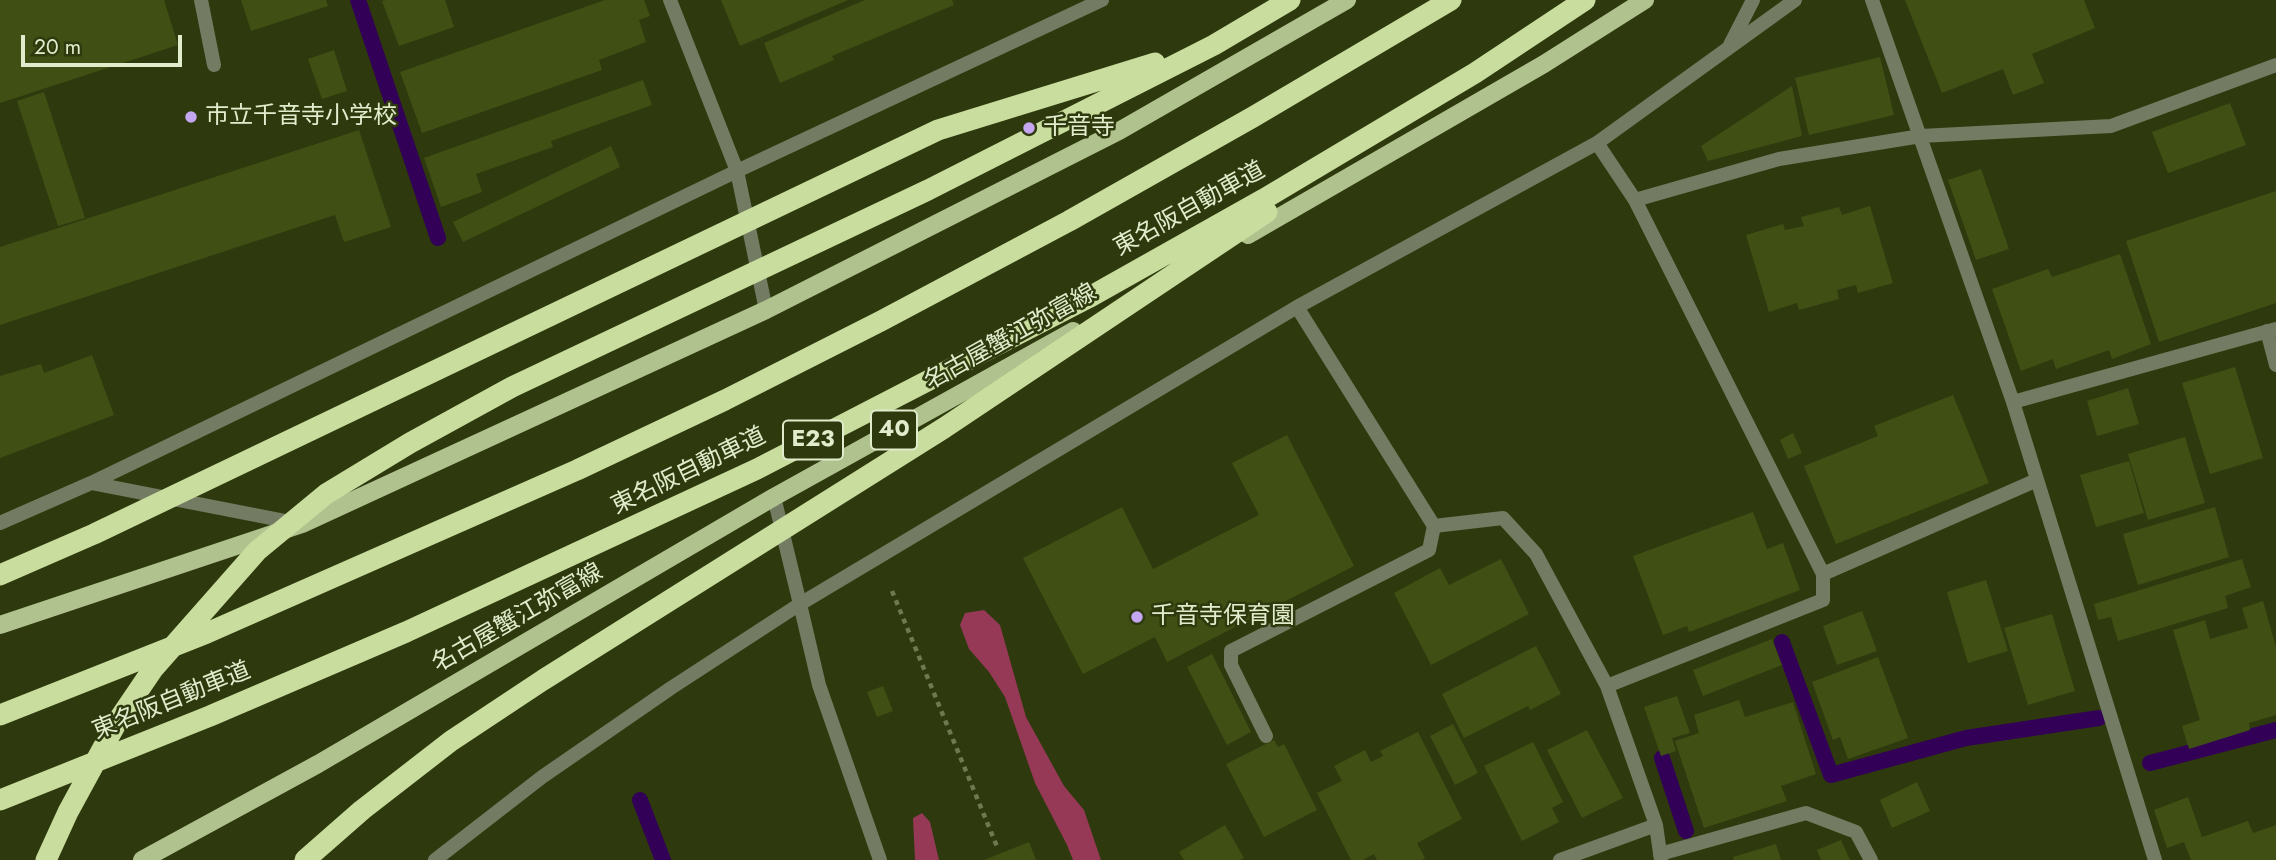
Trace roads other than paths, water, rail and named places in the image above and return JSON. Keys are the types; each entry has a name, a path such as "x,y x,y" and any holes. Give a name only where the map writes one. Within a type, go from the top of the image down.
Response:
{"highway":[{"path":"46,860 68,812 117,722 153,669 257,551 326,494 410,443 512,387 928,190 1214,45 1290,0"},
{"name":"東名阪自動車道","path":"0,715 207,633 577,470 725,400 1069,221 1254,117 1451,0"},
{"name":"東名阪自動車道","path":"0,800 210,716 406,632 757,469 1100,291 1264,199 1475,73 1585,0"},
{"path":"0,575 106,528 938,130 1214,45"},
{"path":"305,860 362,810 451,741 944,428 1475,73"}],"main road":[{"path":"0,625 302,524 766,310 1119,131 1347,0"},
{"name":"名古屋蟹江弥富線","path":"142,860 318,764 774,497 1323,193 1544,64 1645,0"}],"street":[{"path":"201,0 214,65"},
{"path":"670,0 737,171 766,310"},
{"path":"0,523 92,483 737,171 1101,0"},
{"path":"1728,49 1753,0"},
{"path":"435,860 542,777 800,604 1297,307 1597,143 1795,0"},
{"path":"1872,0 2013,402 2155,860"},
{"path":"1635,200 1779,159 1921,136 2111,126 2276,65"},
{"path":"1597,143 1635,200 1823,574 1823,600 1607,686"},
{"path":"1266,736 1231,665 1231,651 1429,550 1434,526 1297,307"},
{"path":"2013,402 2272,330 2276,365"},
{"path":"1823,574 2037,480"},
{"path":"92,483 302,524"},
{"path":"774,497 819,685 880,860"},
{"path":"1434,526 1503,518 1536,554 1607,686 1656,825 1661,857 1806,813 1856,832 1871,860"},
{"path":"1560,860 1656,825"}],"waterway":[{"path":"358,0 438,238"},
{"path":"1782,642 1831,775 1966,738 2099,718"},
{"path":"2150,763 2276,730"},
{"path":"1662,758 1686,831"},
{"path":"640,800 663,860"}],"place":[{"name":"市立千音寺小学校","path":"191,117"},
{"name":"千音寺","path":"1029,128"},
{"name":"千音寺保育園","path":"1137,617"}]}
